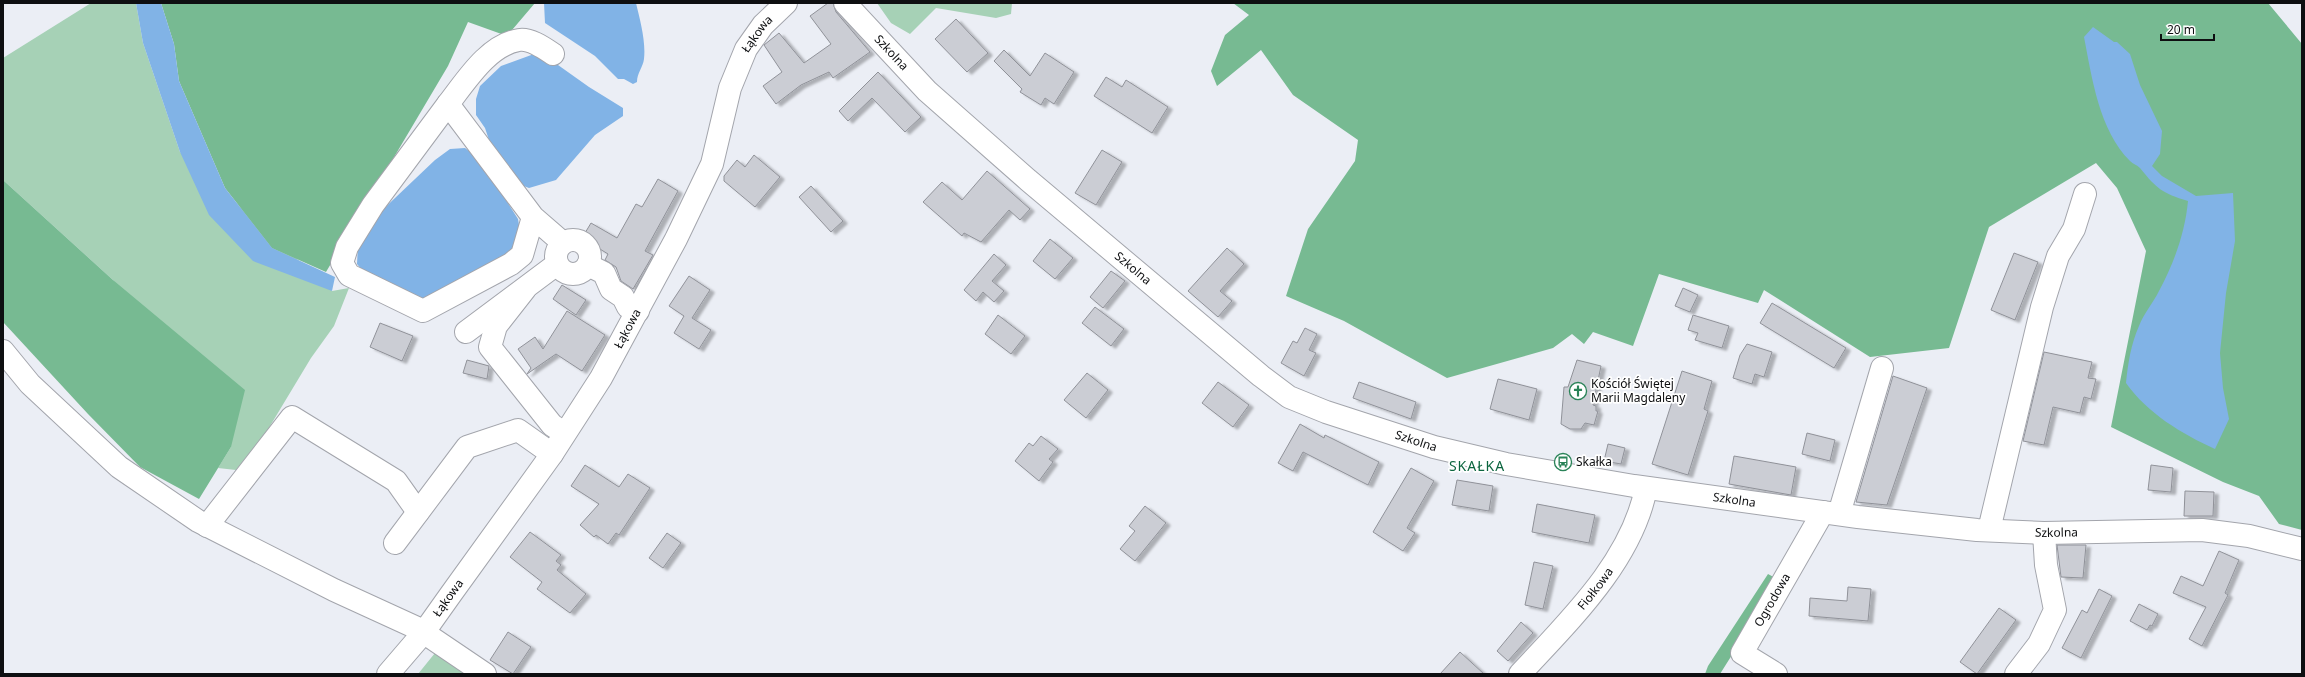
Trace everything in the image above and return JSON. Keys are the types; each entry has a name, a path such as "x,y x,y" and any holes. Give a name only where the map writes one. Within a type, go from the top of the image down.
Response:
{"street":[{"name":"Łąkowa","path":"388,674 424,632 552,454 564,433 601,378 638,311 712,164 730,88 743,56 763,25 786,3"},
{"name":"Szkolna","path":"845,3 899,62 950,112 1159,291 1261,376 1290,396 1362,425 1434,447 1506,464 1646,488 1831,513 1989,530 2044,533 2202,530 2250,536 2302,549"},
{"path":"533,217 522,255 511,264 423,311 350,275 342,263 347,247 373,205 448,104 496,48 520,40 538,45 553,54"},
{"path":"448,104 533,217 563,243"},
{"path":"1989,530 2042,307 2058,256 2074,229 2086,194"},
{"path":"569,240 583,243 588,247 590,256 588,265 583,272 573,275 564,272 557,264 556,254 563,243 569,240"},
{"path":"466,332 557,264"},
{"path":"588,265 604,274 611,289 623,297 628,307 638,311"},
{"path":"525,289 496,326 490,347 552,424 564,433"},
{"path":"3,351 30,384 119,467 207,526 424,632 485,674"},
{"path":"1831,513 1882,368"},
{"path":"207,526 292,417 396,480 418,512"},
{"path":"395,543 467,447 518,430 552,454"},
{"name":"Fiołkowa","path":"1520,674 1604,578 1627,540 1644,499 1646,488"},
{"name":"Ogrodowa","path":"1776,674 1742,653 1831,513"},
{"path":"2016,674 2039,644 2055,610 2046,565 2044,533"}],"green space":[{"path":"91,3 136,3 143,43 180,152 332,291 349,288 334,326 311,358 267,431 236,470 218,468 231,447 113,280 3,180 3,58"},
{"path":"161,3 535,3 507,36 468,22 448,66 326,272 272,248 225,188 179,81 174,44"},
{"path":"877,3 1012,3 1011,14 996,18 936,8 910,34 891,23"},
{"path":"1233,3 2268,3 2302,44 2302,530 2279,524 2259,496 2223,482 2111,427 2146,251 2117,188 2096,163 1989,227 1949,348 1870,357 1764,290 1758,303 1659,274 1633,346 1593,332 1584,344 1572,334 1553,348 1447,378 1344,321 1286,296 1308,229 1355,161 1358,140 1293,95 1261,50 1217,86 1211,71 1225,35 1249,15"},
{"path":"3,180 113,280 245,390 231,447 199,499 140,467 88,414 3,322"},
{"path":"1768,574 1779,580 1720,674 1705,674 1708,666"},
{"path":"435,653 467,674 418,674"}],"water":[{"path":"136,3 161,3 174,44 179,81 225,188 272,248 335,277 332,291 253,261 209,215 180,152 143,43"},
{"path":"544,3 636,3 644,45 643,62 637,82 633,84 624,79 618,79 595,56 545,23"},
{"path":"2093,27 2114,42 2117,42 2130,54 2140,85 2162,131 2160,154 2152,166 2162,176 2196,196 2233,193 2235,241 2226,293 2220,353 2223,388 2229,419 2215,449 2190,437 2166,422 2144,404 2126,383 2129,361 2136,333 2141,321 2159,291 2174,259 2187,213 2188,201 2166,193 2156,186 2140,168 2130,161 2119,148 2111,134 2098,103 2084,37"},
{"path":"534,54 558,65 589,87 623,108 623,116 595,135 556,180 529,188 516,183 490,143 485,128 476,115 476,99 480,86 501,66"},
{"path":"465,148 473,154 485,169 489,178 494,181 518,219 521,236 517,248 425,303 362,270 357,264 358,245 375,217 435,160 450,149"}],"building":[{"path":"828,3 833,3 836,12 870,52 833,78 829,72 801,85 776,104 763,86 782,72 764,45 779,33 804,63 831,44 810,16"},
{"path":"956,19 988,53 967,72 935,39"},
{"path":"1004,50 1030,76 1045,53 1074,72 1054,104 1045,98 1041,105 1020,92 1022,89 994,61"},
{"path":"878,72 921,117 905,132 872,98 848,121 839,111"},
{"path":"1106,77 1122,87 1126,80 1168,107 1152,133 1094,96"},
{"path":"1102,150 1122,162 1096,205 1075,193"},
{"path":"754,155 780,177 755,207 724,181 724,176 737,160 745,167"},
{"path":"987,171 1030,209 1020,220 1009,210 981,242 964,233 962,236 923,202 942,182 962,200"},
{"path":"658,179 678,191 645,251 653,255 633,289 621,281 616,267 605,260 608,254 582,238 591,223 617,238 636,204 642,207"},
{"path":"811,186 843,221 831,232 799,197"},
{"path":"1050,239 1073,258 1055,279 1033,261"},
{"path":"1227,248 1244,264 1220,291 1232,301 1218,317 1188,291"},
{"path":"2014,253 2038,262 2015,320 1991,310"},
{"path":"994,254 1006,265 992,281 1004,291 994,302 983,292 976,301 964,290"},
{"path":"1111,271 1125,281 1103,308 1090,297"},
{"path":"689,276 710,290 692,318 711,330 699,349 674,333 684,316 669,306"},
{"path":"562,285 586,300 576,315 553,299"},
{"path":"1683,288 1698,295 1690,312 1675,306"},
{"path":"1772,303 1846,348 1834,368 1760,323"},
{"path":"1095,307 1124,329 1111,346 1082,323"},
{"path":"567,311 605,335 582,371 556,354 527,374 531,368 518,349 535,337 543,349"},
{"path":"998,315 1025,336 1011,354 985,334"},
{"path":"1693,315 1729,326 1722,348 1695,340 1698,333 1688,330"},
{"path":"380,323 413,336 402,361 370,347"},
{"path":"1305,328 1317,334 1309,350 1316,353 1304,376 1281,363 1293,341 1297,343"},
{"path":"1747,344 1772,352 1764,377 1755,374 1752,384 1733,378 1740,355"},
{"path":"2044,352 2092,362 2088,378 2096,379 2091,399 2084,397 2080,413 2053,407 2044,445 2023,441"},
{"path":"467,360 489,366 487,379 463,373"},
{"name":"Kościół Świętej Marii Magdaleny","path":"1577,360 1601,366 1593,405 1596,406 1596,411 1598,411 1594,425 1585,423 1581,429 1570,429 1561,424 1564,387 1568,387"},
{"path":"1682,371 1712,381 1704,409 1708,411 1688,475 1652,464"},
{"path":"1087,373 1108,390 1086,418 1064,400"},
{"path":"1893,376 1927,388 1887,505 1856,502"},
{"path":"1498,379 1537,389 1529,420 1490,409"},
{"path":"1218,382 1249,405 1233,427 1202,403"},
{"path":"1359,382 1416,402 1411,419 1353,398"},
{"path":"1300,424 1324,438 1325,435 1379,462 1368,485 1303,452 1293,471 1278,463"},
{"path":"1807,433 1835,440 1830,461 1802,454"},
{"path":"1041,436 1058,449 1049,459 1053,462 1039,481 1015,461 1029,443 1033,446"},
{"path":"1608,444 1625,448 1621,464 1604,461"},
{"path":"1734,456 1796,467 1791,495 1729,484"},
{"path":"585,465 619,487 628,474 650,488 619,535 616,533 608,544 596,535 594,537 580,525 599,504 571,486"},
{"path":"2151,465 2173,468 2171,492 2148,490"},
{"path":"1411,468 1434,481 1407,528 1415,533 1403,551 1373,532"},
{"path":"1457,480 1493,486 1489,511 1452,505"},
{"path":"2185,491 2214,492 2213,516 2184,516"},
{"path":"1537,504 1595,515 1589,543 1532,532"},
{"path":"1145,506 1166,523 1135,561 1120,549 1135,531 1129,526"},
{"path":"530,532 561,555 556,561 561,565 557,570 586,594 570,613 537,589 542,582 510,557"},
{"path":"667,533 681,543 663,568 649,558"},
{"path":"2057,545 2086,545 2083,578 2061,577"},
{"path":"2219,551 2239,560 2225,593 2228,595 2202,646 2189,639 2206,607 2173,593 2181,576 2203,586"},
{"path":"1534,562 1553,566 1543,609 1525,605"},
{"path":"1848,587 1871,589 1868,621 1809,616 1810,598 1847,601"},
{"path":"2099,589 2112,596 2081,658 2062,648 2082,610 2087,613"},
{"path":"2139,604 2158,614 2152,626 2150,625 2147,630 2130,621"},
{"path":"1999,608 2016,620 1977,674 1960,662"},
{"path":"1521,622 1533,633 1508,661 1497,651"},
{"path":"508,632 531,647 513,674 490,660"},
{"path":"1460,652 1484,674 1440,674"}],"place":[{"name":"Kościół Świętej Marii Magdaleny","path":"1578,391"},
{"name":"Skałka","path":"1563,462"}],"district":[{"name":"SKAŁKA","path":"1477,466"}]}
